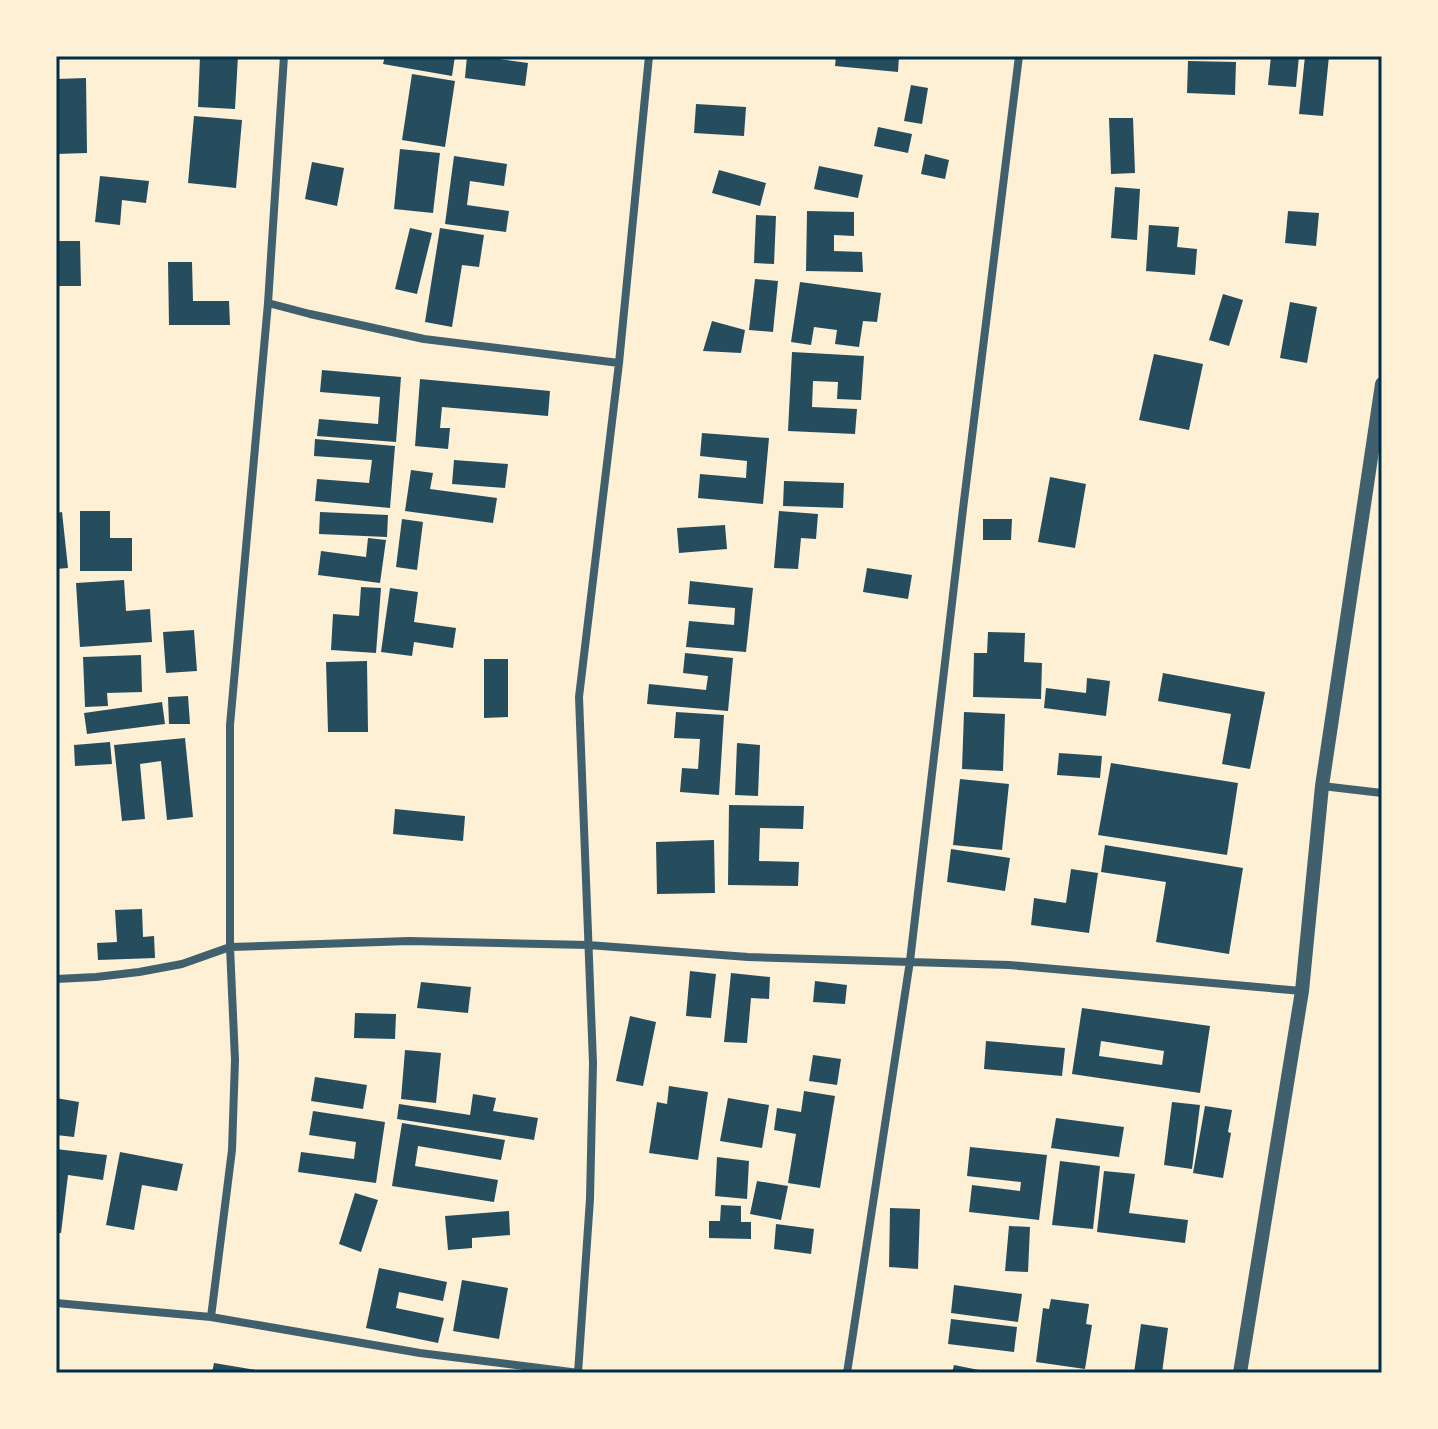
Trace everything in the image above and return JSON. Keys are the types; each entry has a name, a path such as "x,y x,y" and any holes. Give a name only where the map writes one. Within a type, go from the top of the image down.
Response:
{"street":[{"path":"211,1317 232,1150 235,1060 230,947 230,725 268,303 284,56"},
{"path":"56,1303 211,1317 420,1353 578,1373 593,1063 579,697 619,363 649,56"},
{"path":"847,1373 910,961 1019,56"},
{"path":"268,303 424,339 619,363"},
{"path":"1240,1373 1302,991 1322,786 1382,384"},
{"path":"1322,786 1382,793"},
{"path":"56,979 139,972 182,964 230,947 409,941 588,945 748,957 1009,965 1302,991"}],"building":[{"path":"200,56 238,56 235,109 198,107"},
{"path":"385,56 455,56 452,76 383,64"},
{"path":"467,56 493,56 528,63 525,86 465,78"},
{"path":"836,56 899,56 898,72 835,66"},
{"path":"1271,56 1299,56 1296,87 1268,85"},
{"path":"1305,56 1329,56 1323,116 1299,114"},
{"path":"1188,61 1236,62 1235,95 1187,93"},
{"path":"412,74 455,81 445,147 402,140"},
{"path":"86,78 87,153 56,154 56,79"},
{"path":"911,85 928,88 922,124 904,121"},
{"path":"696,104 746,107 744,136 694,133"},
{"path":"194,116 242,120 236,188 188,183"},
{"path":"1109,118 1133,118 1135,173 1111,174"},
{"path":"878,127 912,134 908,153 874,146"},
{"path":"400,149 440,153 433,213 394,209"},
{"path":"925,154 949,160 945,179 921,174"},
{"path":"454,156 507,164 504,186 470,181 467,205 509,211 506,232 445,224"},
{"path":"312,162 344,168 337,206 305,199"},
{"path":"819,166 863,175 858,198 814,189"},
{"path":"719,170 766,183 760,206 712,193"},
{"path":"100,176 149,181 146,203 122,200 120,225 95,222"},
{"path":"1115,187 1140,189 1137,240 1111,238"},
{"path":"807,211 854,212 854,236 834,235 834,251 862,252 863,272 806,271"},
{"path":"1288,211 1319,213 1316,246 1285,243"},
{"path":"756,215 776,216 774,264 754,263"},
{"path":"1149,225 1179,227 1177,247 1197,249 1195,275 1146,271"},
{"path":"410,228 432,233 417,294 395,289"},
{"path":"440,228 484,235 479,267 462,265 452,327 425,322"},
{"path":"58,241 80,241 81,286 59,286"},
{"path":"168,262 192,262 193,301 229,301 230,325 169,325"},
{"path":"755,279 778,281 773,332 749,330"},
{"path":"800,282 881,293 877,322 863,321 859,347 835,344 837,330 814,327 811,345 791,342"},
{"path":"1223,294 1243,300 1229,346 1209,340"},
{"path":"1290,302 1317,307 1307,363 1280,358"},
{"path":"712,321 745,330 741,353 703,351"},
{"path":"792,352 864,356 861,400 837,399 838,382 813,381 812,407 857,409 855,434 788,431"},
{"path":"1154,354 1203,364 1189,430 1139,420"},
{"path":"322,370 401,377 396,442 317,436 319,419 378,424 380,397 320,392"},
{"path":"420,379 550,391 548,416 442,407 440,428 450,428 448,449 415,446"},
{"path":"702,433 769,438 763,504 698,498 700,474 746,478 747,461 700,456"},
{"path":"315,439 395,446 390,508 315,501 317,479 369,483 372,460 314,456"},
{"path":"454,460 508,464 505,488 452,484"},
{"path":"411,470 433,473 430,489 497,498 493,523 405,511"},
{"path":"1050,477 1086,484 1075,548 1038,542"},
{"path":"784,481 844,483 843,508 783,506"},
{"path":"80,511 110,511 110,538 132,538 132,571 80,571"},
{"path":"779,511 818,514 816,539 801,538 798,569 774,568"},
{"path":"62,512 68,568 56,569 56,513"},
{"path":"320,512 388,515 387,537 319,534"},
{"path":"402,519 423,522 417,570 396,567"},
{"path":"983,519 1012,519 1011,540 983,540"},
{"path":"725,525 727,549 679,553 677,528"},
{"path":"368,538 386,540 380,583 318,575 321,551 366,557"},
{"path":"867,568 912,575 908,599 863,592"},
{"path":"124,580 126,611 150,609 152,642 80,647 76,583"},
{"path":"690,581 753,588 746,652 686,647 689,621 734,625 735,608 688,604"},
{"path":"361,587 381,588 376,653 331,650 333,614 359,616"},
{"path":"390,588 418,592 414,622 456,628 453,648 414,642 412,656 381,652"},
{"path":"194,630 197,671 166,673 163,632"},
{"path":"988,632 1025,633 1024,662 1042,663 1041,699 973,697 974,653 987,653"},
{"path":"685,653 733,658 728,711 647,704 649,684 706,690 708,676 683,673"},
{"path":"141,655 142,692 107,693 108,706 85,707 83,657"},
{"path":"484,659 508,659 508,717 484,718"},
{"path":"367,661 368,732 328,732 326,662"},
{"path":"1163,673 1265,692 1250,769 1222,764 1231,714 1158,701"},
{"path":"1087,678 1110,681 1106,716 1044,708 1046,688 1086,693"},
{"path":"188,696 190,724 169,724 168,697"},
{"path":"162,702 165,724 87,734 84,713"},
{"path":"676,712 724,715 719,795 680,792 682,768 698,769 700,739 674,738"},
{"path":"964,712 1005,714 1003,771 962,769"},
{"path":"185,738 193,817 167,820 161,761 140,764 145,819 122,821 114,745"},
{"path":"110,742 112,764 75,766 74,745"},
{"path":"737,743 760,745 758,796 735,795"},
{"path":"1059,753 1102,756 1100,778 1057,775"},
{"path":"1111,763 1238,783 1227,855 1098,835"},
{"path":"960,779 1009,784 1002,850 953,845"},
{"path":"729,805 804,806 803,829 760,828 759,861 799,862 798,886 728,885"},
{"path":"395,809 465,816 463,841 393,834"},
{"path":"714,840 715,893 657,894 656,842"},
{"path":"1105,845 1243,868 1229,954 1156,942 1166,882 1101,872"},
{"path":"951,849 1010,858 1005,891 947,882"},
{"path":"1071,869 1098,873 1089,933 1031,925 1034,898 1066,903"},
{"path":"142,909 143,937 154,936 155,958 98,960 97,943 117,942 115,910"},
{"path":"690,971 716,974 711,1018 686,1016"},
{"path":"731,973 770,977 769,999 751,998 747,1043 724,1042"},
{"path":"815,981 847,985 845,1004 813,1002"},
{"path":"421,982 471,987 468,1013 417,1008"},
{"path":"1082,1008 1210,1026 1200,1093 1072,1074","holes":["1101,1041 1164,1051 1162,1065 1099,1056"]},
{"path":"355,1013 396,1014 395,1039 354,1038"},
{"path":"630,1016 656,1022 643,1086 616,1081"},
{"path":"986,1041 1065,1048 1062,1076 984,1069"},
{"path":"405,1050 441,1053 436,1103 401,1099"},
{"path":"813,1055 841,1059 837,1085 809,1081"},
{"path":"315,1077 367,1085 363,1109 311,1101"},
{"path":"669,1086 708,1092 698,1160 649,1153 657,1102 667,1104"},
{"path":"804,1091 835,1096 820,1188 788,1183 796,1134 774,1130 777,1108 801,1112"},
{"path":"473,1094 496,1098 493,1111 538,1118 534,1140 397,1119 399,1104 470,1115"},
{"path":"56,1098 79,1102 74,1137 56,1135"},
{"path":"728,1098 769,1105 762,1148 720,1141"},
{"path":"1172,1102 1200,1105 1192,1169 1164,1165"},
{"path":"1205,1106 1232,1110 1223,1178 1193,1173"},
{"path":"313,1111 385,1122 376,1183 298,1172 301,1152 354,1159 356,1142 309,1135"},
{"path":"1056,1118 1124,1127 1119,1157 1051,1148"},
{"path":"402,1123 505,1140 501,1160 418,1146 415,1166 498,1180 494,1202 392,1186"},
{"path":"970,1147 1047,1155 1039,1220 969,1212 972,1185 1020,1191 1021,1182 967,1176"},
{"path":"56,1149 107,1155 103,1180 68,1175 61,1233 56,1233"},
{"path":"120,1152 183,1164 177,1191 142,1185 134,1230 106,1225"},
{"path":"717,1157 749,1161 747,1199 715,1196"},
{"path":"1060,1161 1100,1166 1093,1229 1052,1225"},
{"path":"1104,1171 1135,1174 1129,1213 1188,1220 1185,1243 1097,1232"},
{"path":"757,1181 788,1186 781,1220 750,1214"},
{"path":"355,1193 378,1200 361,1252 339,1244"},
{"path":"721,1205 741,1206 741,1222 751,1222 751,1239 709,1238 709,1221 720,1221"},
{"path":"890,1208 920,1209 918,1269 889,1267"},
{"path":"509,1211 510,1235 472,1238 472,1248 448,1250 445,1216"},
{"path":"776,1224 814,1229 811,1254 774,1249"},
{"path":"1009,1226 1030,1227 1028,1272 1005,1271"},
{"path":"379,1268 447,1282 443,1301 399,1292 396,1308 444,1318 438,1343 366,1328"},
{"path":"462,1280 508,1288 499,1339 453,1331"},
{"path":"954,1285 1022,1294 1018,1322 951,1313"},
{"path":"1051,1299 1089,1304 1086,1324 1092,1325 1085,1369 1036,1362 1043,1308 1049,1309"},
{"path":"951,1319 1017,1327 1014,1352 948,1344"},
{"path":"1141,1324 1168,1328 1162,1373 1134,1373"},
{"path":"214,1363 262,1371 262,1373 212,1373"},
{"path":"954,1365 989,1372 989,1373 952,1373"}]}
